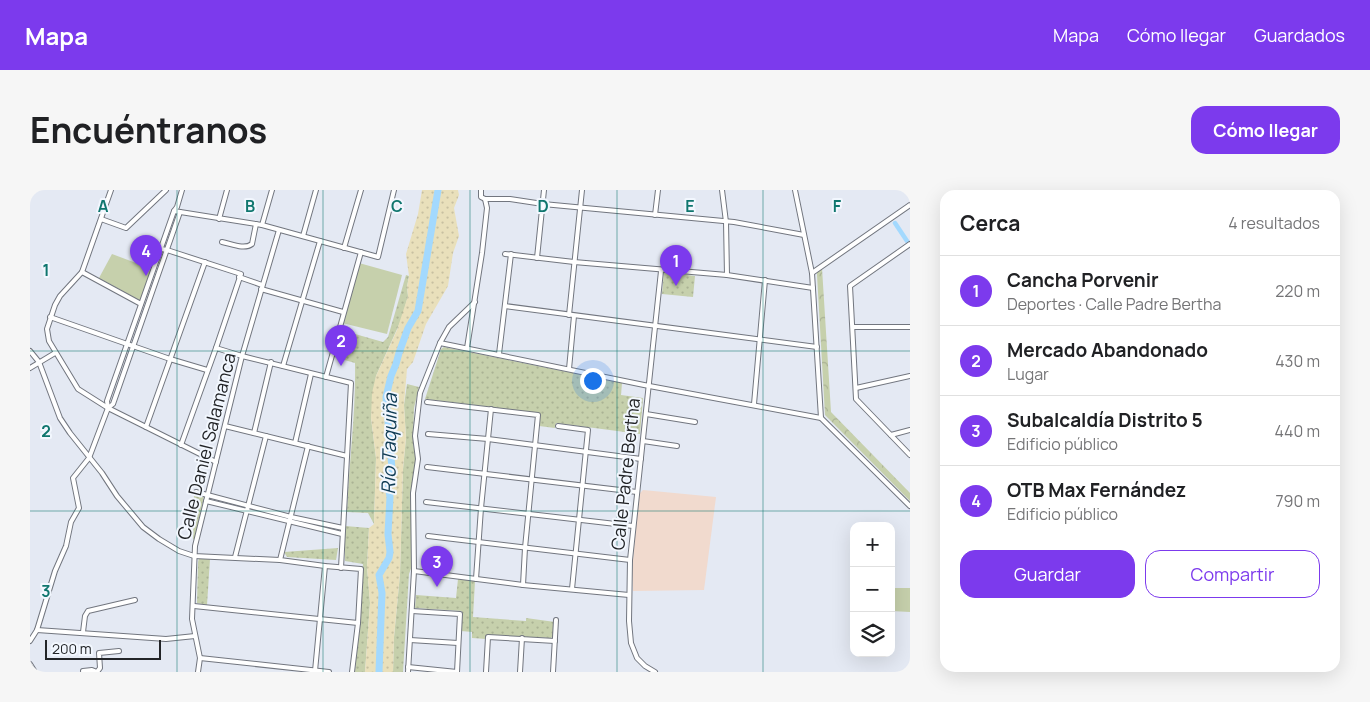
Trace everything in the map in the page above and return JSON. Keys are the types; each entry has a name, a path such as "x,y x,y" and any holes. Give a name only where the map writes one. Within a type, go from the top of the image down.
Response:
{"street":[{"path":"111,190 82,272 60,296 50,317 47,329 49,341 78,389 108,408 216,462"},
{"path":"100,219 126,228 166,190"},
{"path":"30,641 37,630 66,546 71,522 79,508 73,478 89,458 108,408 107,401 182,190"},
{"path":"219,219 227,190"},
{"path":"262,225 272,190"},
{"path":"303,236 316,190"},
{"path":"344,248 361,190"},
{"path":"174,211 262,225 378,257 394,190"},
{"path":"467,348 487,208 481,190"},
{"path":"537,258 544,190"},
{"path":"568,316 582,190"},
{"path":"655,215 658,190"},
{"path":"722,190 726,222 727,275"},
{"path":"794,190 812,272 821,418"},
{"path":"485,199 510,199 580,208 734,222 804,235"},
{"path":"812,272 910,204"},
{"path":"108,408 113,404 180,212"},
{"path":"222,242 246,248 250,247 256,224"},
{"name":"Calle Daniel Salamanca","path":"198,672 200,658 192,620 195,546 242,356 279,230"},
{"path":"283,366 320,241"},
{"path":"910,244 850,286 856,399 910,455"},
{"path":"160,249 241,274 181,445"},
{"path":"326,376 361,252"},
{"path":"505,254 661,271 727,275 813,288"},
{"path":"499,354 511,254"},
{"path":"146,427 204,262"},
{"name":"Calle Padre Bertha","path":"654,672 637,658 631,643 629,595 630,560 661,271"},
{"path":"82,272 141,304"},
{"path":"239,277 301,301 343,312"},
{"path":"754,404 765,280"},
{"path":"412,611 460,614 457,672 408,670 414,571 413,493 418,459 415,436 420,393 440,343 449,327 474,302"},
{"path":"505,306 568,316 817,347"},
{"path":"569,369 574,316"},
{"path":"50,317 207,370"},
{"path":"853,327 910,327"},
{"path":"440,343 821,418 910,506"},
{"path":"216,348 352,383 341,568"},
{"path":"30,351 38,362 60,418 117,496 143,527 179,551 194,556 280,560 360,569 358,623 352,672"},
{"path":"30,368 55,353"},
{"path":"254,433 271,362"},
{"path":"295,443 312,374"},
{"path":"856,388 910,376"},
{"path":"427,402 538,415 523,585"},
{"path":"476,579 491,409"},
{"path":"646,414 695,422"},
{"path":"224,426 347,456"},
{"path":"558,426 588,430 572,589"},
{"path":"891,435 910,430"},
{"path":"428,434 488,439 641,459"},
{"path":"235,557 266,436"},
{"path":"643,441 677,446"},
{"path":"280,560 308,446"},
{"path":"428,467 637,492"},
{"path":"196,492 342,534"},
{"path":"206,501 246,511 343,528"},
{"path":"426,502 634,526"},
{"path":"428,536 630,560"},
{"path":"315,671 325,566"},
{"path":"414,571 523,585 629,595"},
{"path":"83,632 85,616 88,611 135,600"},
{"path":"194,606 358,623"},
{"path":"553,672 556,620"},
{"path":"37,630 166,639 195,636"},
{"path":"486,672 488,637 555,640"},
{"path":"520,672 522,638"},
{"path":"410,640 458,643"},
{"path":"83,671 92,670 98,672 100,668 99,653 119,651"},
{"path":"200,658 329,672"},
{"path":"30,664 35,672"}],"shaded area":[{"path":"643,490 716,497 704,590 633,591 632,571 638,503 639,494"}],"green space":[{"path":"112,254 152,269 141,301 99,278"},
{"path":"359,263 402,275 387,334 342,323"},
{"path":"822,268 831,412 910,493 910,501 825,415 817,275 817,272"},
{"path":"664,272 695,276 693,297 662,294"},
{"path":"406,275 409,276 408,296 402,318 376,376 371,418 376,458 374,524 368,513 347,512 355,363 334,357 341,330 383,342 388,337"},
{"path":"444,347 622,383 621,395 643,398 640,434 556,423 555,428 539,426 540,413 425,399 441,349"},
{"path":"407,384 419,387 414,408 413,443 416,460 411,494 413,563 409,574 403,672 393,672 400,574 403,469 406,438 404,405"},
{"path":"194,493 204,496 195,540 193,539"},
{"path":"345,526 369,528 367,567 370,603 365,672 355,672 363,564 345,561"},
{"path":"338,548 336,560 287,557 284,552"},
{"path":"199,558 210,559 207,605 197,603"},
{"path":"458,579 475,581 473,617 526,621 526,618 555,622 553,636 551,638 488,635 486,639 472,638 472,632 461,631 462,611 415,608 416,595 456,598"},
{"path":"895,588 910,588 910,612 895,611"}],"sand":[{"path":"422,190 458,190 459,195 454,208 459,236 453,253 448,286 426,324 413,362 407,369 404,405 406,438 403,469 400,574 393,672 365,672 370,603 367,567 369,528 374,524 376,458 371,418 372,393 376,376 397,330 408,296 409,276 406,254 418,214"}],"waterway":[{"name":"Río Taquiña","path":"379,672 382,593 379,575 389,558 390,552 388,534 390,497 388,485 392,469 386,397 391,376 408,328 418,311 438,190"},
{"path":"895,223 907,241"}],"place":[{"name":"OTB Max Fernández","path":"146,276"},
{"name":"Cancha Porvenir","path":"676,286"},
{"name":"Mercado Abandonado","path":"341,366"},
{"name":"Subalcaldía Distrito 5","path":"437,587"}]}
